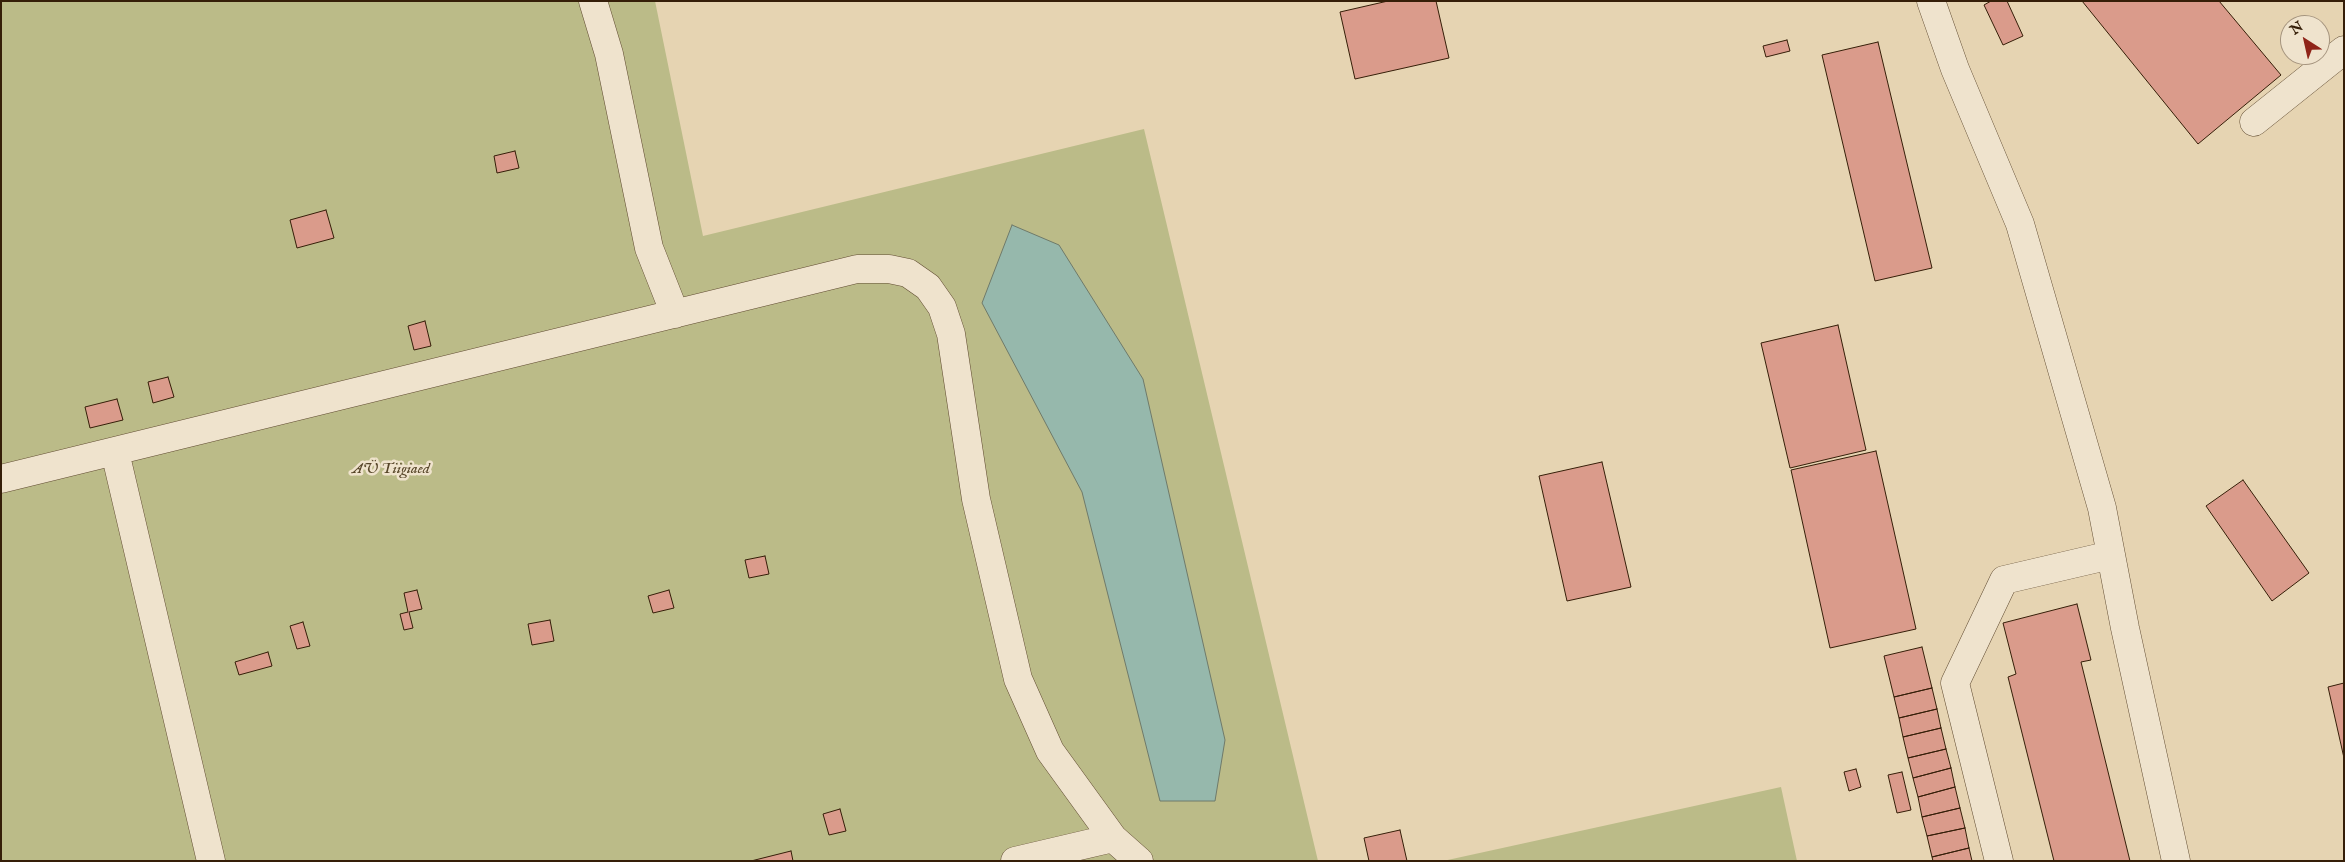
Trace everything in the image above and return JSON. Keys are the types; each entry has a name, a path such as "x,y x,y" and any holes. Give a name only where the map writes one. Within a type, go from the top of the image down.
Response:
{"lane":[{"path":"593,1 609,54 650,248 675,314"},
{"path":"1931,1 1955,69 2020,224 2102,508 2125,628 2176,861"},
{"path":"2254,122 2344,50"},
{"path":"1,479 857,269 888,269 908,273 928,287 942,307 951,334 976,499 1018,679 1050,751 1113,838 1139,861"},
{"path":"115,452 211,861"},
{"path":"1999,861 1955,683 2004,580 2111,555"},
{"path":"1015,861 1113,838"}],"green space":[{"name":"AÜ Tiigiaed","path":"1,1 655,1 703,236 1144,129 1318,861 1,861"},
{"path":"1781,787 1797,861 1443,861"}],"water":[{"path":"1012,225 1059,245 1143,379 1225,740 1215,801 1160,801 1082,492 982,303"}],"building":[{"path":"1388,1 1436,1 1449,58 1355,79 1340,12"},
{"path":"1991,1 2007,1 2023,36 2003,45 1984,5"},
{"path":"2082,1 2219,1 2281,75 2198,144"},
{"path":"1787,40 1790,51 1766,57 1763,46"},
{"path":"1878,42 1932,268 1875,281 1822,55"},
{"path":"515,151 519,168 497,173 494,156"},
{"path":"326,210 334,238 297,248 290,220"},
{"path":"425,321 431,346 414,350 408,326"},
{"path":"1838,325 1866,450 1790,468 1761,343"},
{"path":"168,377 174,397 153,403 148,382"},
{"path":"117,399 123,420 90,428 85,407"},
{"path":"1876,451 1916,629 1830,648 1791,470"},
{"path":"1602,462 1631,587 1567,601 1539,476"},
{"path":"2243,480 2309,573 2272,601 2206,506"},
{"path":"765,556 769,574 749,578 745,560"},
{"path":"417,590 422,609 409,612 413,628 404,630 400,614 408,612 404,593"},
{"path":"669,590 674,608 653,613 648,596"},
{"path":"2077,604 2091,660 2081,662 2130,861 2054,861 2008,677 2016,674 2003,623"},
{"path":"550,620 554,641 532,645 528,624"},
{"path":"303,622 310,646 297,649 290,626"},
{"path":"1922,647 1932,688 1894,697 1884,656"},
{"path":"268,652 272,666 239,675 235,662"},
{"path":"2344,683 2344,758 2328,687"},
{"path":"1932,688 1937,709 1899,718 1894,697"},
{"path":"1937,709 1941,728 1903,737 1899,718"},
{"path":"1941,728 1946,749 1908,758 1903,737"},
{"path":"1946,749 1951,768 1913,778 1908,758"},
{"path":"1951,768 1955,787 1918,797 1913,778"},
{"path":"1856,769 1861,787 1849,791 1844,772"},
{"path":"1902,772 1911,810 1897,813 1888,775"},
{"path":"1955,787 1960,808 1922,817 1918,797"},
{"path":"1960,808 1965,828 1927,836 1922,817"},
{"path":"840,809 846,831 829,835 823,814"},
{"path":"1965,828 1969,848 1932,857 1927,836"},
{"path":"1400,830 1407,861 1369,861 1364,838"},
{"path":"1969,848 1972,861 1933,861 1932,857"},
{"path":"791,851 793,861 751,861"}]}
